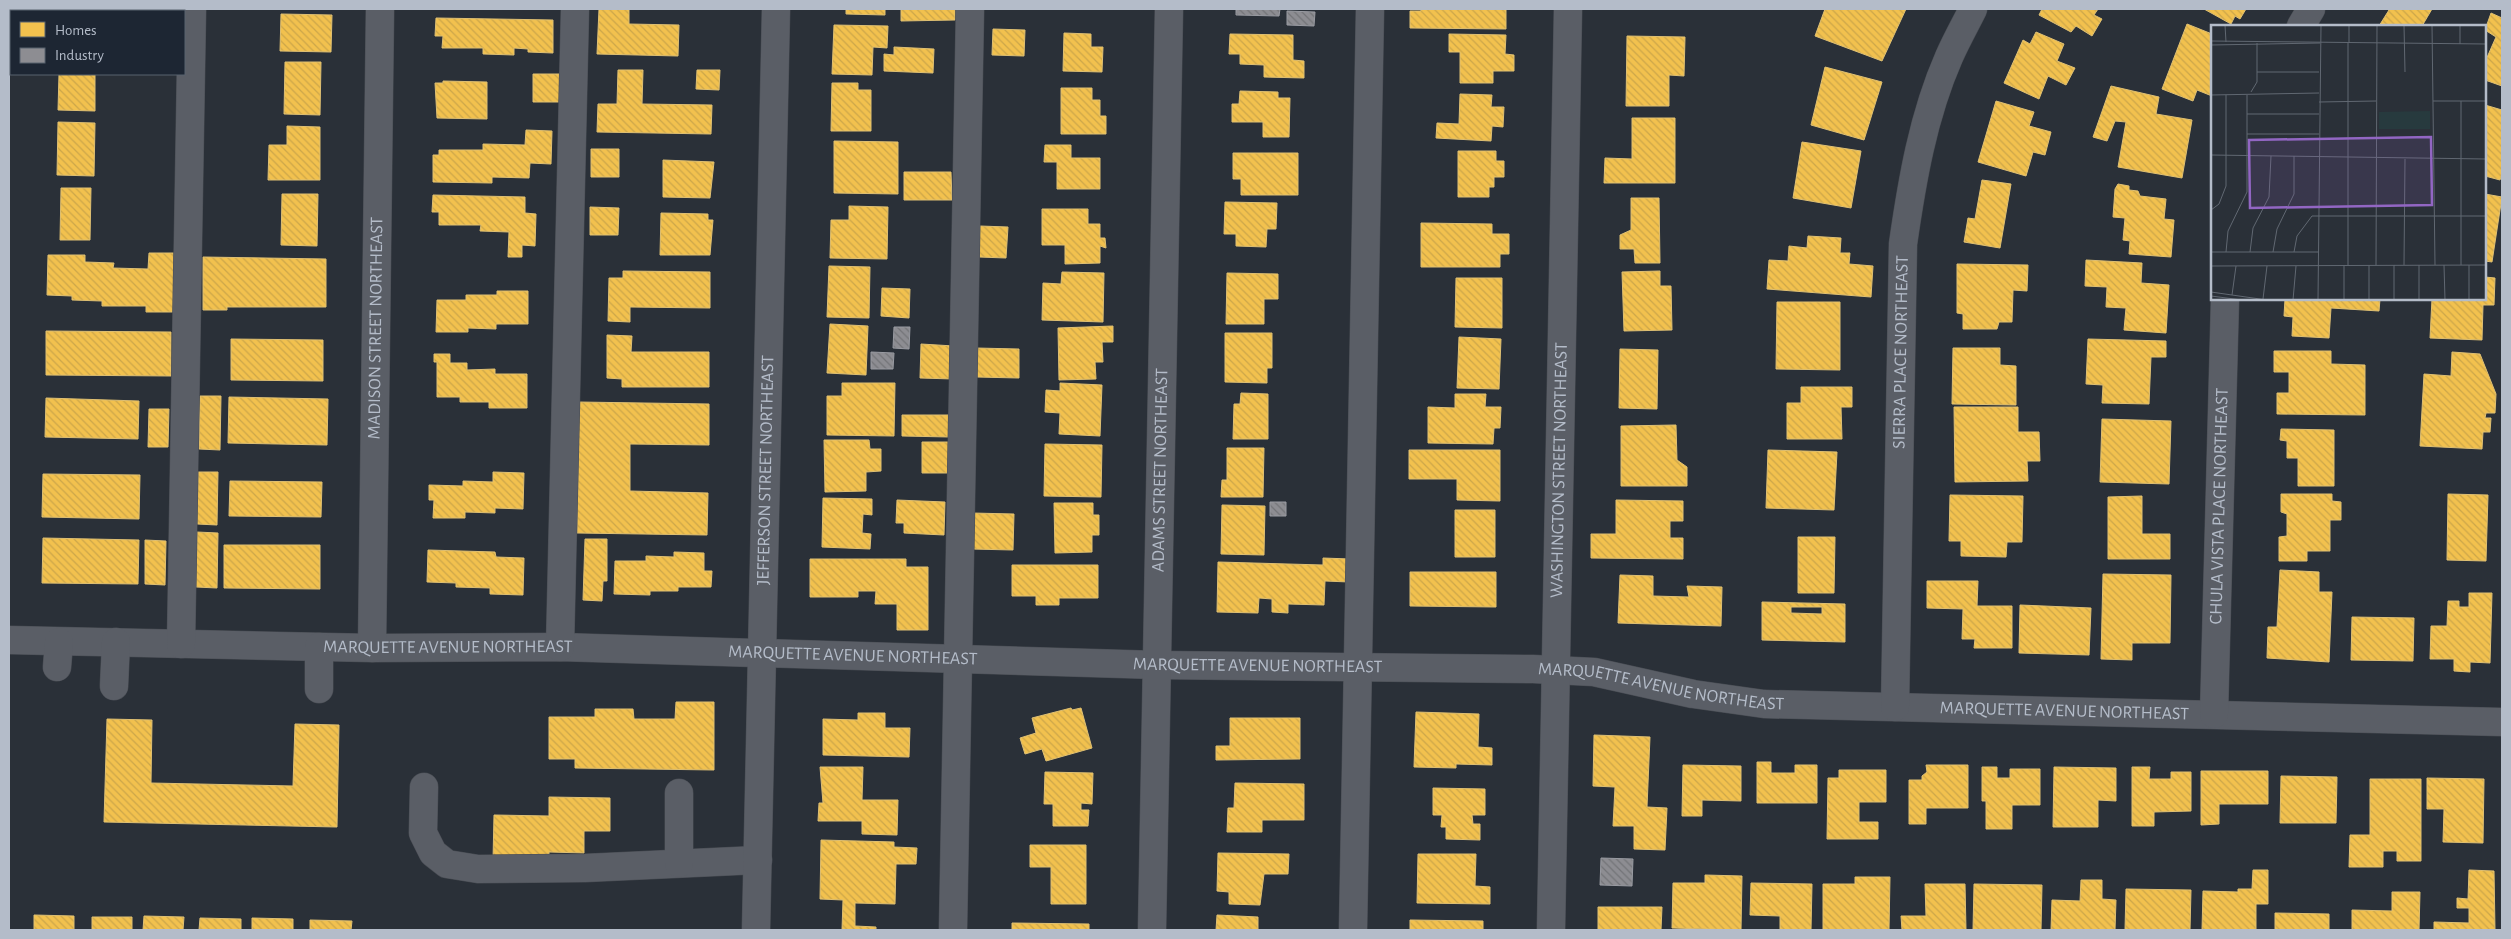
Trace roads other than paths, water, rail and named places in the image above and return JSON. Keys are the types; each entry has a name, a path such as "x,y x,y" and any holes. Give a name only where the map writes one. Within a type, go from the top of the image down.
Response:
{"street":[{"path":"181,644 192,9"},
{"name":"MADISON STREET NORTHEAST","path":"372,648 380,9"},
{"path":"560,647 575,9"},
{"name":"JEFFERSON STREET NORTHEAST","path":"756,930 776,9"},
{"path":"953,930 970,9"},
{"name":"ADAMS STREET NORTHEAST","path":"1152,930 1168,9"},
{"path":"1353,930 1370,9"},
{"name":"WASHINGTON STREET NORTHEAST","path":"1551,930 1568,9"},
{"name":"SIERRA PLACE NORTHEAST","path":"1895,707 1903,244 1911,186 1927,122 1948,58 1973,9"},
{"path":"2302,25 2311,9"},
{"name":"CHULA VISTA PLACE NORTHEAST","path":"2214,714 2225,300"},
{"name":"MARQUETTE AVENUE NORTHEAST","path":"9,640 58,654 116,642 372,648 560,647 1157,665 1555,670 1594,672 1693,694 1764,704 2502,722"},
{"path":"114,686 116,642"},
{"path":"319,647 319,689"},
{"path":"424,787 423,833 433,853 447,864 478,869 585,868 758,860"},
{"path":"679,793 679,863"}]}
